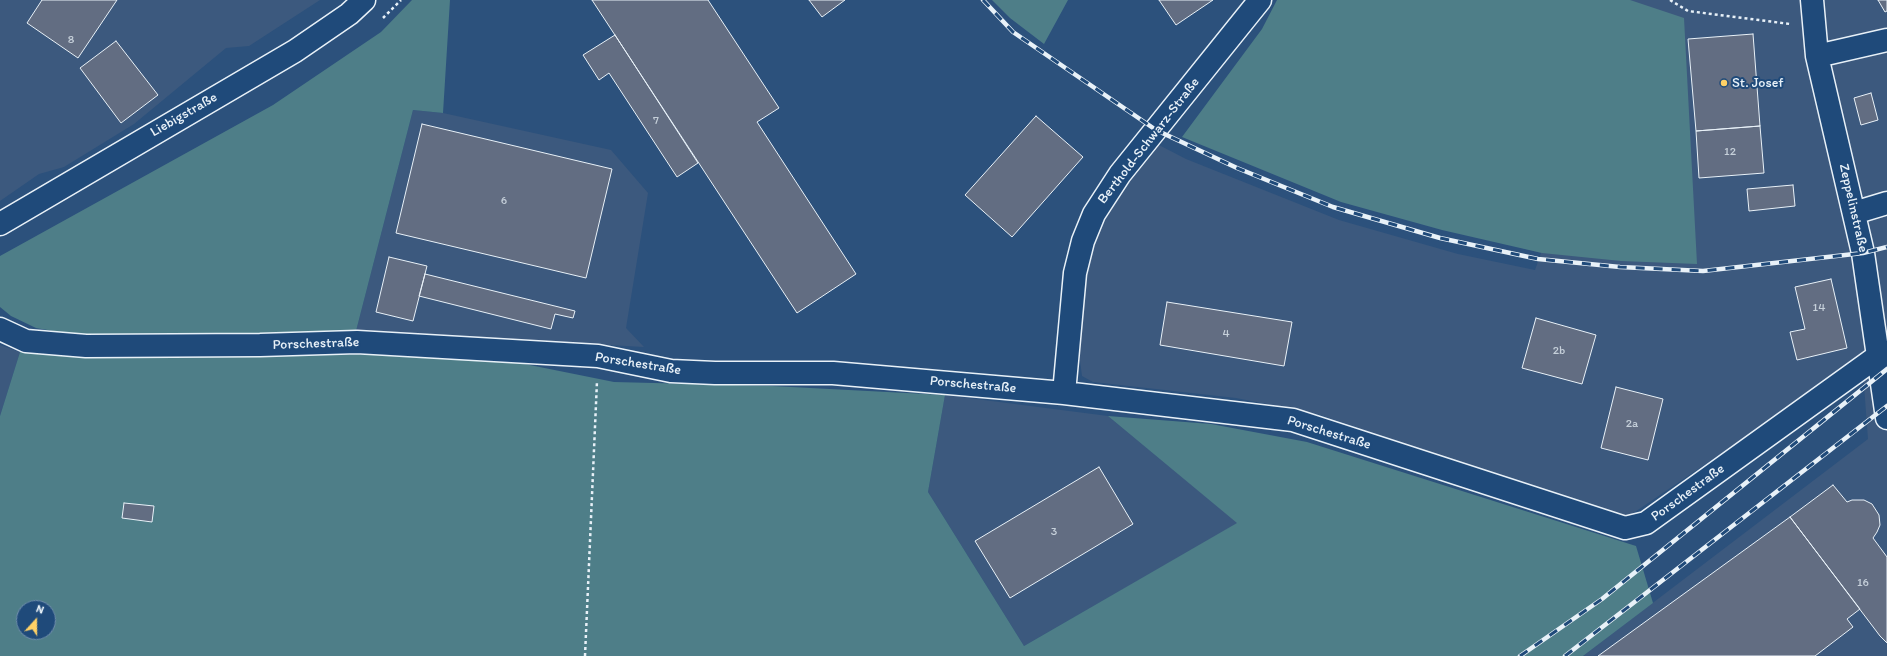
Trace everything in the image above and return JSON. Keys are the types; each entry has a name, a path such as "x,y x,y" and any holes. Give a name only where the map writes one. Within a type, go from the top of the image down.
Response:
{"street":[{"name":"Liebigstraße","path":"0,224 296,51 349,14 364,0"},
{"name":"Berthold-Schwarz-Straße","path":"1064,393 1075,273 1083,241 1094,214 1120,174 1260,0"},
{"name":"Zeppelinstraße","path":"1812,0 1817,56 1863,253 1887,418"},
{"path":"1817,56 1887,40"},
{"path":"1854,213 1887,203"},
{"name":"Porschestraße","path":"0,329 26,341 86,346 260,345 357,342 598,356 671,371 715,373 833,373 1064,393 1293,420 1625,528 1646,523 1878,356"}],"path":[{"path":"1670,0 1688,11 1814,27"},
{"path":"584,656 598,356"}],"shaded area":[{"path":"0,0 320,0 249,46 226,48 134,124 64,167 39,174 0,201"},
{"path":"1618,0 1887,0 1887,656 1583,656 1868,439 1862,358 1626,518 1317,414 1236,398 1093,382 1082,376 1079,353 1083,276 1091,245 1103,218 1127,179 1157,144 1186,159 1339,220 1458,254 1535,270 1541,253 1495,241"},
{"path":"413,110 443,113 611,150 648,193 626,328 644,347 356,331"},
{"path":"0,345 20,352 0,416"},
{"path":"945,395 1108,416 1238,523 1024,646 928,492"}],"green space":[{"path":"412,0 450,0 443,113 413,110 356,331 94,338 36,328 11,316 0,307 0,256 273,105 381,32"},
{"path":"992,0 1068,0 1044,44 1010,18"},
{"path":"1277,0 1630,0 1684,18 1697,264 1621,261 1542,253 1442,230 1341,202 1182,137 1262,29"},
{"path":"20,352 106,356 412,354 500,359 614,382 772,386 945,395 928,492 1024,646 1237,523 1108,416 1211,424 1307,442 1636,546 1653,603 1583,656 0,656 0,416"}],"building":[{"path":"42,0 117,0 78,58 27,23"},
{"path":"592,0 708,0 779,108 757,122 856,274 797,313"},
{"path":"809,0 845,0 822,17"},
{"path":"1159,0 1213,0 1176,25"},
{"path":"1878,0 1887,0 1887,11 1885,12"},
{"name":"St. Josef","path":"1753,34 1760,126 1696,131 1688,39"},
{"path":"615,35 698,163 677,177 609,73 599,80 583,55"},
{"path":"116,41 158,95 121,123 80,68"},
{"path":"1871,93 1878,120 1861,125 1854,98"},
{"path":"1036,116 1083,157 1012,237 965,195"},
{"path":"422,124 612,169 586,278 396,233"},
{"path":"1760,126 1764,173 1699,178 1696,131"},
{"path":"1793,185 1795,206 1749,211 1747,189"},
{"path":"389,257 427,266 413,321 376,312"},
{"path":"425,274 575,311 573,318 555,314 551,329 419,296"},
{"path":"1831,279 1847,348 1797,360 1790,332 1805,329 1795,287"},
{"path":"1167,302 1292,322 1284,366 1160,345"},
{"path":"1536,318 1596,335 1582,384 1522,368"},
{"path":"1616,387 1663,399 1648,460 1601,448"},
{"path":"1099,467 1133,524 1010,598 975,541"},
{"path":"1833,485 1847,502 1852,500 1864,500 1872,504 1879,515 1880,525 1873,538 1887,557 1887,643 1880,636 1790,517"},
{"path":"124,503 154,506 152,522 122,518"},
{"path":"1790,517 1860,609 1847,619 1853,627 1815,656 1598,656"}],"railway":[{"path":"983,0 1013,32 1156,130 1237,168 1333,207 1440,238 1538,259 1620,267 1703,271 1863,253 1887,247"},
{"path":"1520,656 1602,599 1887,369"},
{"path":"1565,656 1887,406"}],"place":[{"name":"St. Josef","path":"1724,83"}]}
